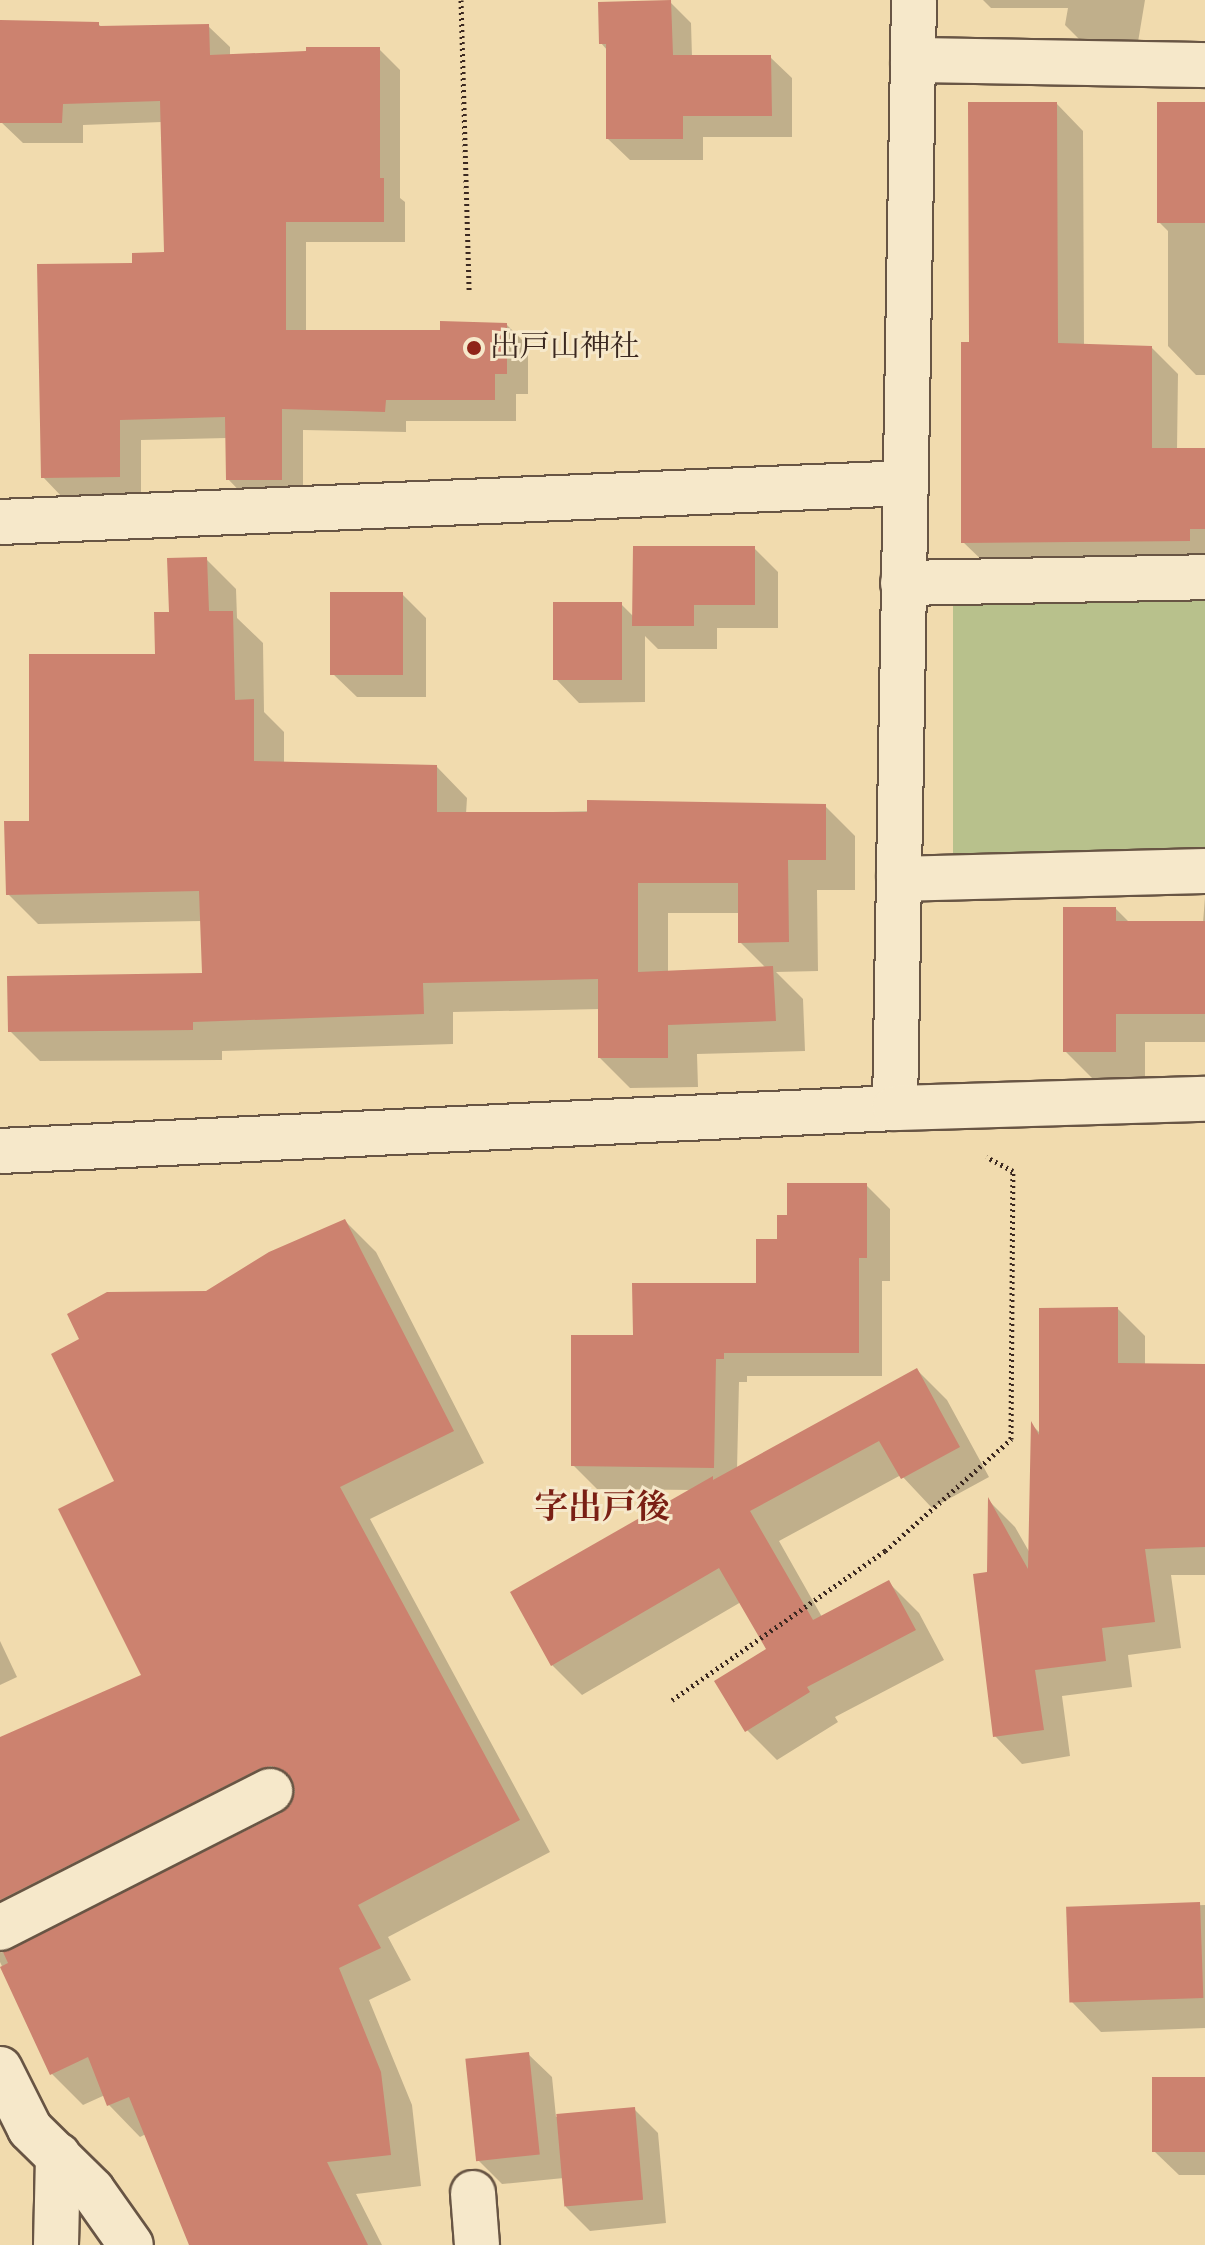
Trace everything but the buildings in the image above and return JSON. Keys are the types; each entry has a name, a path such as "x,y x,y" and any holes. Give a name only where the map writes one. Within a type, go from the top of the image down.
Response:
{"street":[{"path":"895,1108 914,0"},
{"path":"913,60 1205,65"},
{"path":"0,522 906,483"},
{"path":"903,583 1205,577"},
{"path":"899,879 1205,871"},
{"path":"0,1151 895,1108 1205,1099"},
{"path":"0,1928 270,1791"},
{"path":"0,2069 29,2137 56,2245"},
{"path":"29,2137 92,2190 131,2245"},
{"path":"473,2193 477,2245"}],"path":[{"path":"461,0 469,292"},
{"path":"672,1700 885,1551 1011,1439 1013,1171 974,1150"}],"green space":[{"path":"953,590 1205,590 1205,859 953,859"}],"place":[{"name":"出戸山神社","path":"474,348"}],"district":[{"name":"字出戸後","path":"602,1509"}]}
